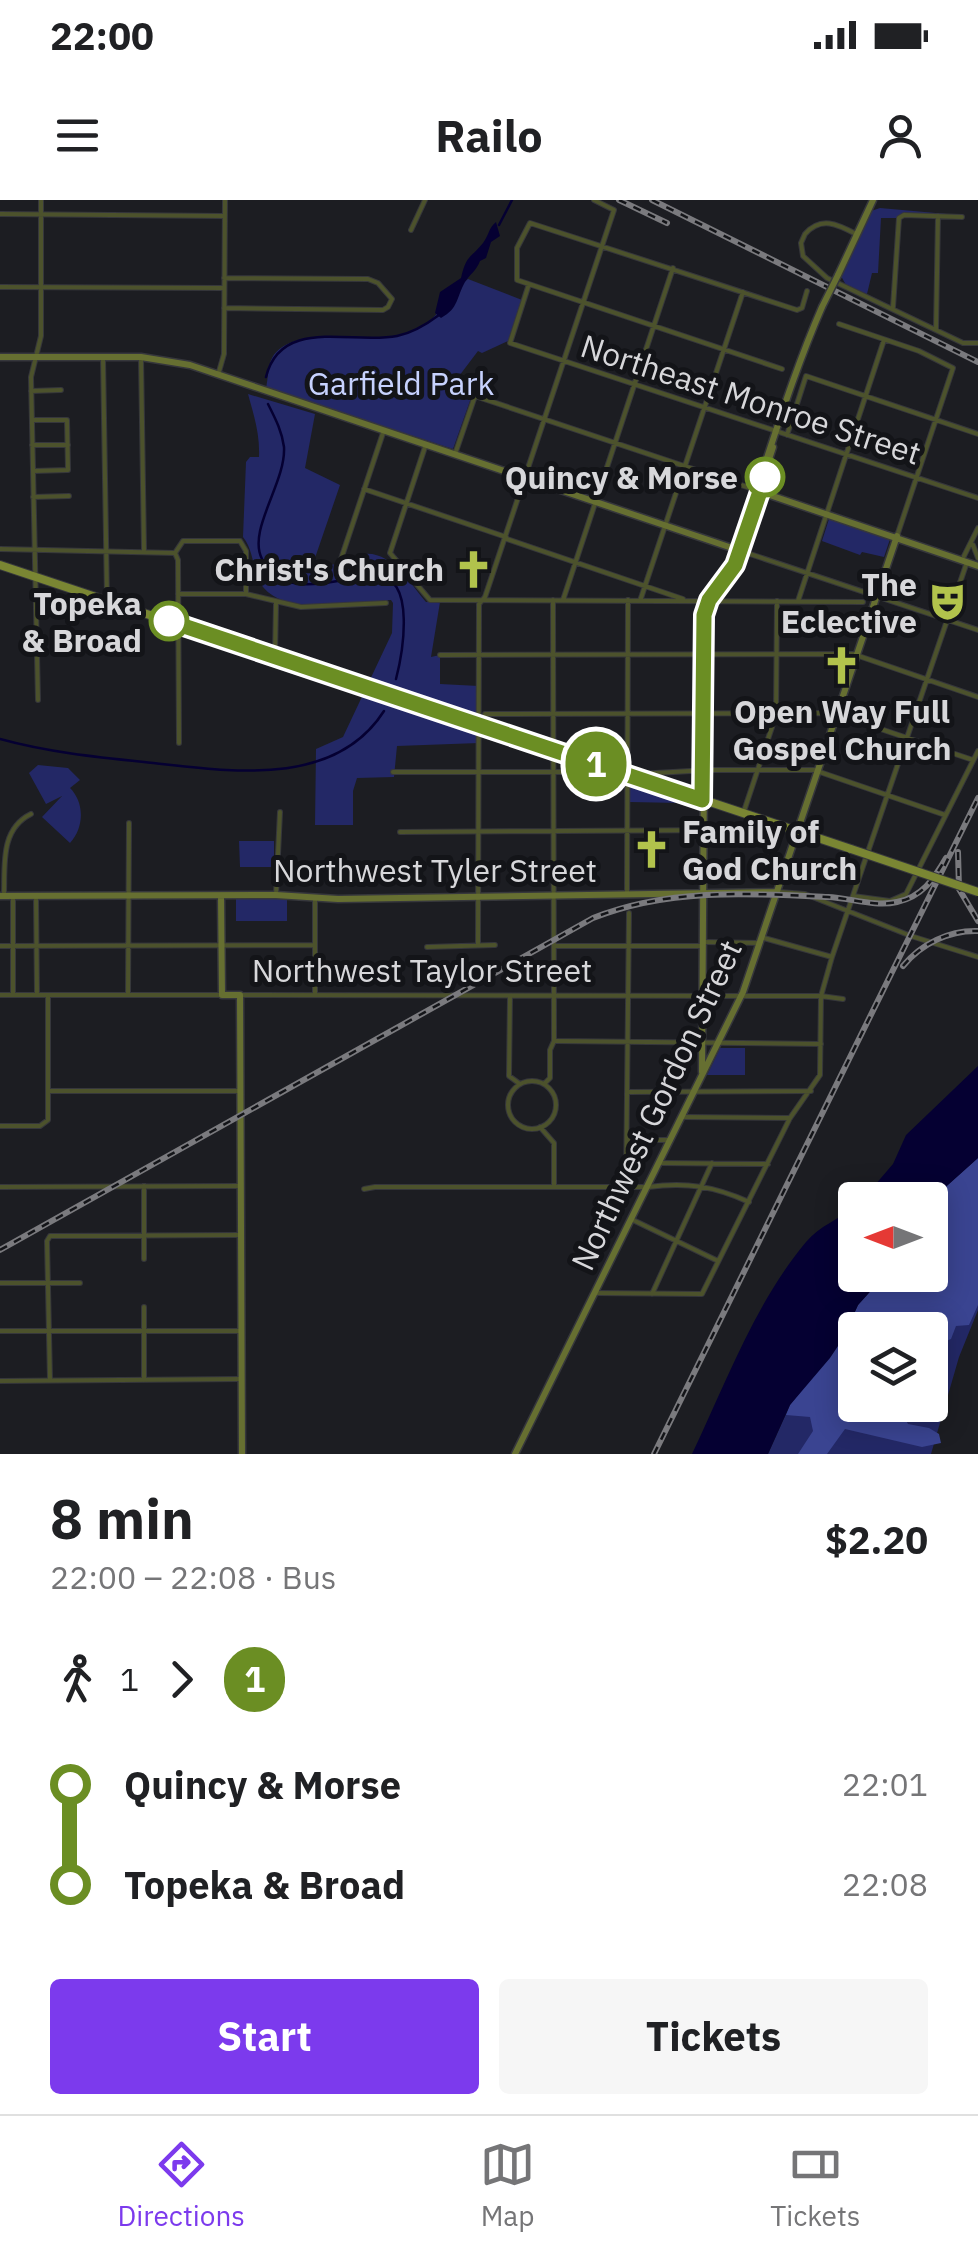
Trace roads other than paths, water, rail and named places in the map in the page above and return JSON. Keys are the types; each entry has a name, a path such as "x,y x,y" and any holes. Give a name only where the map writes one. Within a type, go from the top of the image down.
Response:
{"main road":[{"path":"738,550 804,350 872,200"},
{"path":"0,358 141,358 190,365 738,550"},
{"path":"758,490 978,562"},
{"path":"751,520 758,490"},
{"path":"702,1076 704,615 762,499 793,502"},
{"name":"Northwest Gordon Street","path":"514,1454 742,996 897,536"},
{"path":"0,565 978,892"},
{"name":"Northwest Tyler Street","path":"6,896 777,892"},
{"path":"221,896 222,995"},
{"name":"Northwest Taylor Street","path":"222,995 240,995"},
{"path":"240,995 242,1454"}],"street":[{"path":"38,700 31,391 41,336 42,200"},
{"path":"218,376 224,354 224,200"},
{"path":"410,230 425,200"},
{"path":"478,944 480,604 614,210 594,200"},
{"path":"0,214 224,216"},
{"path":"893,307 900,216 962,217"},
{"path":"936,330 938,216"},
{"path":"782,370 516,279 517,248 530,223 799,310 807,292"},
{"path":"856,234 831,223 819,223 804,234 802,252 827,278 936,330 971,344 978,343"},
{"path":"562,600 673,268"},
{"path":"224,278 372,280 391,296 392,302 387,308 224,308"},
{"name":"Northeast Monroe Street","path":"529,284 510,343 978,498"},
{"path":"0,286 224,288"},
{"path":"640,600 743,292"},
{"path":"839,324 923,353 953,368 897,536"},
{"path":"798,601 884,339"},
{"path":"103,358 107,600"},
{"path":"141,358 144,550"},
{"path":"787,435 806,376 978,434"},
{"path":"31,391 61,390"},
{"path":"455,454 475,396 758,490"},
{"path":"32,420 66,420 68,445 68,470 33,471"},
{"path":"341,558 384,430"},
{"path":"426,444 391,556 430,600 862,602"},
{"path":"32,446 68,445"},
{"path":"364,489 687,601"},
{"path":"34,497 69,496"},
{"path":"595,1293 703,1292 790,1118 820,1075 820,996 978,530"},
{"path":"174,553 184,541 240,541 246,551 246,594"},
{"path":"972,544 978,562"},
{"path":"0,550 174,553"},
{"path":"738,550 978,630"},
{"path":"174,553 178,560 179,743"},
{"path":"178,594 246,594 308,608 386,603"},
{"path":"544,1084 550,1078 550,1050 554,1042 553,600"},
{"path":"627,894 628,600"},
{"path":"743,813 776,712 777,601"},
{"path":"275,656 276,603"},
{"path":"440,656 857,656 978,697"},
{"path":"485,714 837,713 973,760"},
{"path":"852,896 890,900 903,897 978,750"},
{"path":"393,772 818,771 945,815"},
{"path":"276,896 280,812"},
{"path":"13,995 5,848 8,829 31,814"},
{"path":"128,995 129,823"},
{"path":"400,832 736,830 744,826"},
{"name":"Northwest Tyler Street","path":"777,892 805,894 978,957"},
{"path":"36,896 37,995"},
{"path":"314,897 315,995"},
{"path":"626,1187 629,913"},
{"path":"554,946 761,940 832,956"},
{"path":"0,946 315,944"},
{"path":"427,947 495,945"},
{"name":"Northwest Taylor Street","path":"0,995 222,995"},
{"path":"0,1126 41,1126 46,1122 48,995"},
{"name":"Northwest Taylor Street","path":"240,995 843,999"},
{"path":"510,996 508,1076 521,1084"},
{"path":"554,1042 821,1044"},
{"path":"540,1128 551,1120 556,1107 554,1094 544,1084 521,1084 510,1097 510,1113 520,1125 540,1128 554,1143 554,1187"},
{"path":"48,1090 240,1090"},
{"path":"628,1092 811,1091"},
{"path":"682,1117 790,1118"},
{"path":"628,1140 671,1140"},
{"path":"660,1162 768,1164"},
{"path":"652,1294 712,1163"},
{"path":"364,1189 702,1185 749,1202"},
{"path":"144,1186 144,1258"},
{"path":"0,1187 240,1186"},
{"path":"631,1220 718,1262"},
{"path":"50,1380 50,1236 241,1235"},
{"path":"0,1283 80,1283"},
{"path":"144,1307 144,1380"},
{"path":"0,1330 242,1331"},
{"path":"0,1381 242,1380"}],"waterway":[{"path":"499,225 512,200"},
{"path":"266,377 274,358 287,346 302,340 397,336 439,315"},
{"path":"268,404 284,447 279,476 259,534 262,559 272,573 299,584 377,576 390,580 398,589 404,619 396,679"},
{"path":"0,739 107,758 208,769 274,770 336,754 362,736 384,711"}],"railway":[{"path":"619,200 667,223"},
{"path":"652,200 978,362"},
{"path":"654,1454 978,798"},
{"path":"958,852 959,889 978,921"},
{"path":"0,1250 593,918 650,901 709,895 897,902 926,886 946,858"},
{"path":"903,966 936,940 978,931"}],"place":[{"name":"Quincy & Morse","path":"765,477"},
{"name":"Christ's Church","path":"474,569"},
{"name":"The Eclective","path":"947,602"},
{"name":"Topeka & Broad","path":"169,621"},
{"name":"Open Way Full Gospel Church","path":"842,666"},
{"name":"Family of God Church","path":"652,849"}],"park label":[{"name":"Garfield Park","path":"401,383"}]}
